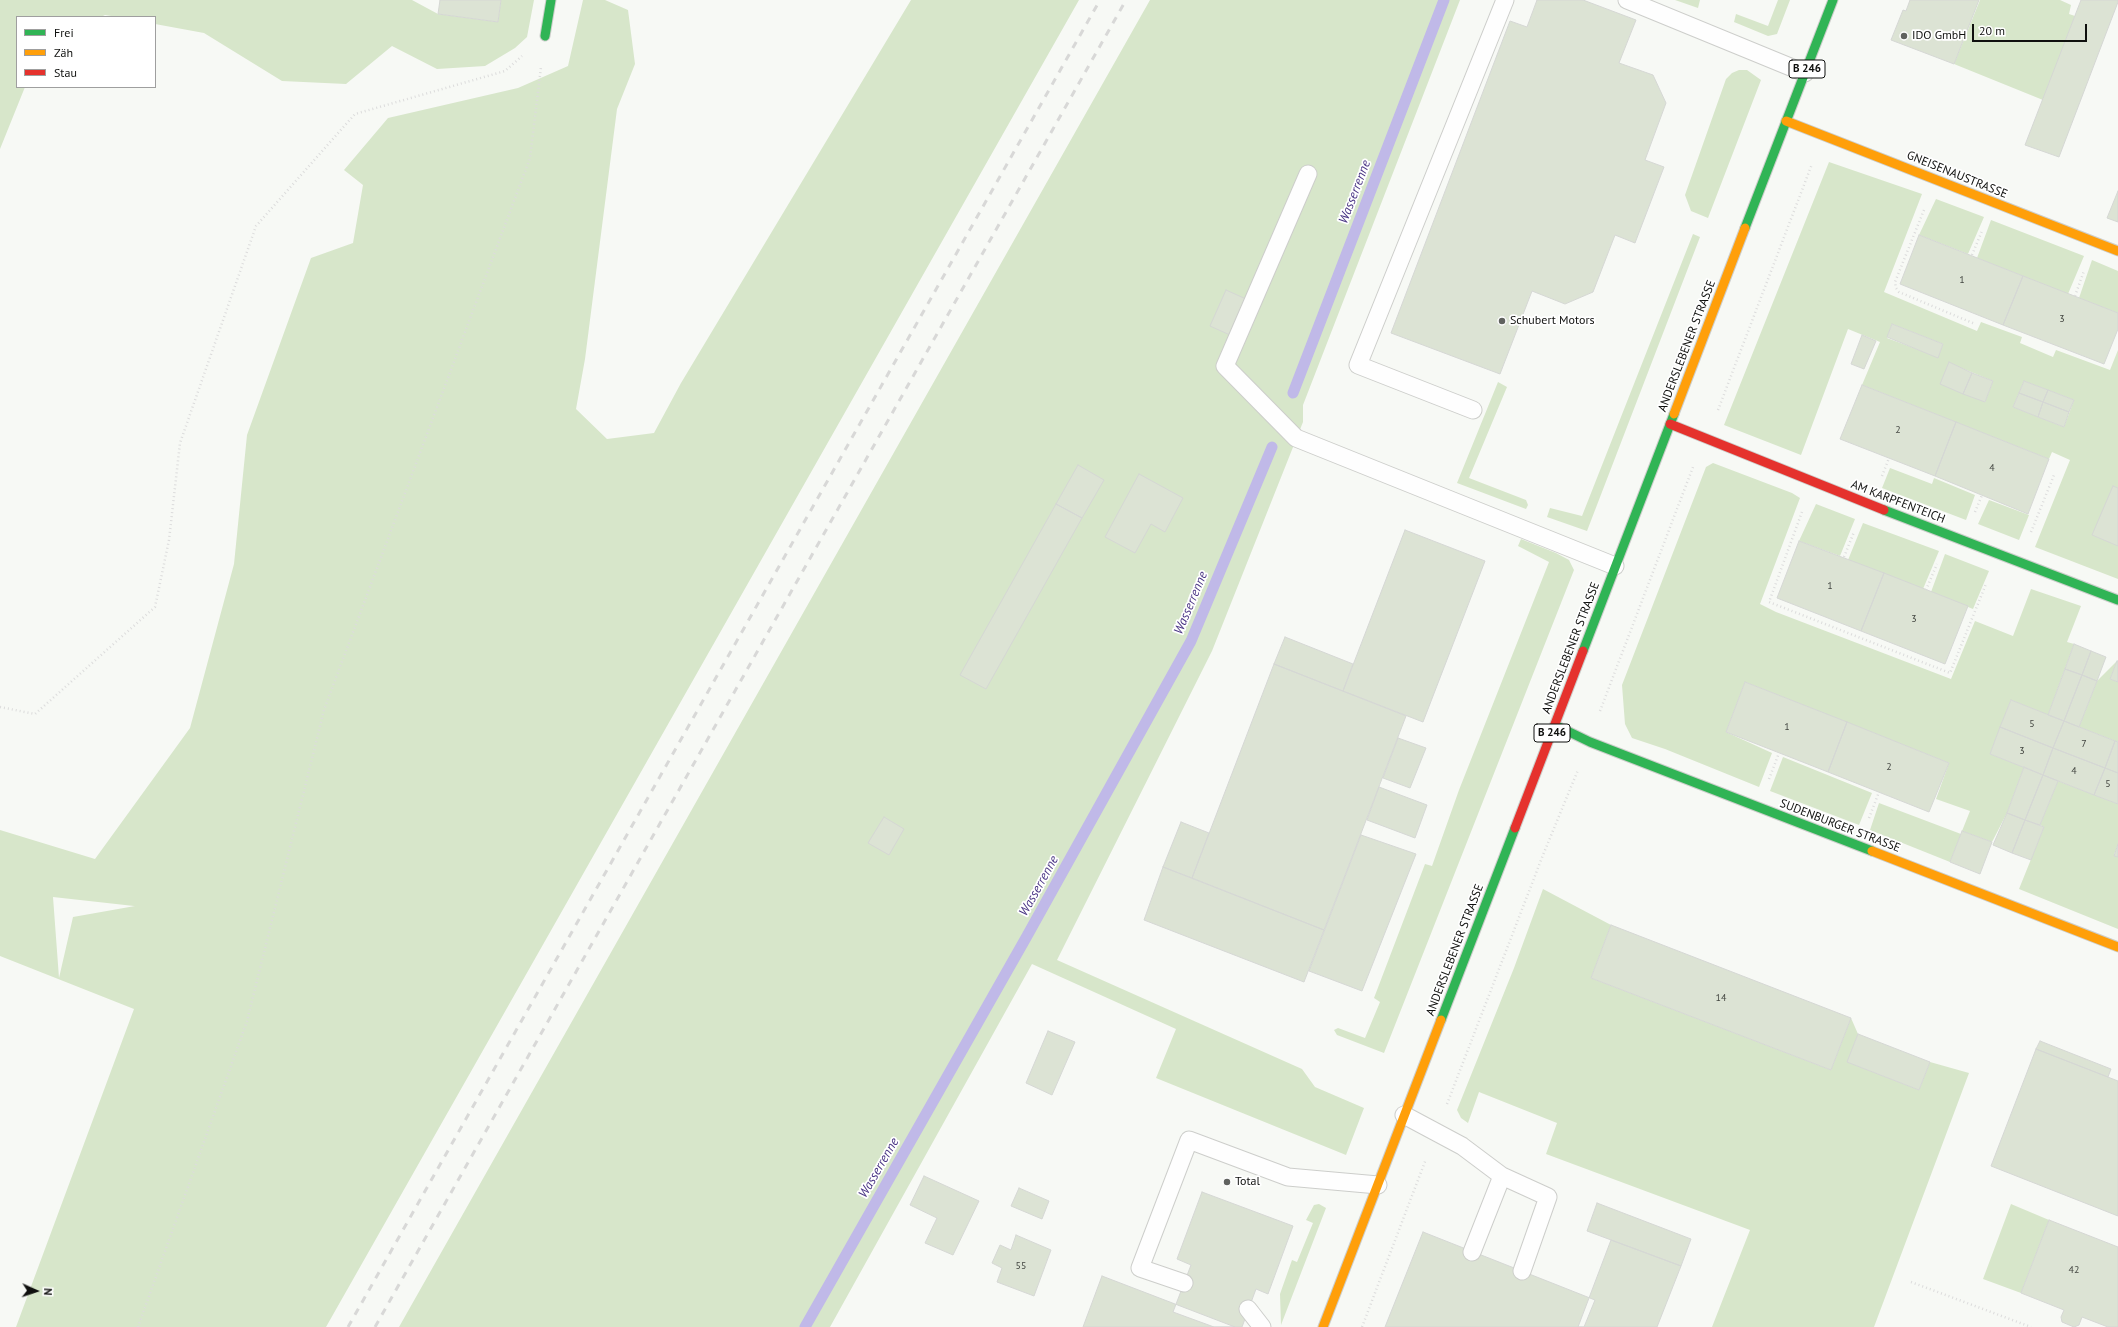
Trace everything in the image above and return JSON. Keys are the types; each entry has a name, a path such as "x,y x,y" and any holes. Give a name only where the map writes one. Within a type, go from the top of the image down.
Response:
{"street":[{"path":"545,36 551,0"},
{"name":"ANDERSLEBENER STRASSE","path":"1323,1327 1833,0"},
{"name":"GNEISENAUSTRASSE","path":"1786,121 2118,251"},
{"name":"AM KARPFENTEICH","path":"1670,424 1813,482 2118,600"},
{"name":"SUDENBURGER STRASSE","path":"1555,725 1590,742 2118,947"}],"lane":[{"path":"1473,410 1358,365 1505,0"},
{"path":"1627,0 1805,73"},
{"path":"1308,174 1225,366 1296,438 1615,566"},
{"path":"1404,1115 1462,1146 1502,1176 1548,1197 1522,1271"},
{"path":"1184,1284 1140,1268 1189,1140 1288,1177 1378,1185"},
{"path":"1472,1252 1502,1176"},
{"path":"1248,1308 1262,1327"}],"path":[{"path":"0,707 35,714 155,607 169,540 180,443 256,226 355,114 505,71 545,36"},
{"path":"138,1327 247,1021 324,710 530,158 545,36"},
{"path":"1362,1327 1543,855 1590,742 1602,706 1684,489 1716,419 1720,400 1809,168 1819,153 1825,136"},
{"path":"1925,207 1895,282 1896,288 1899,292 1975,324"},
{"path":"1972,255 1983,229"},
{"path":"2075,296 2085,269"},
{"path":"1813,482 1769,602 1950,673 1998,554"},
{"path":"1911,1282 2031,1327"}],"green space":[{"path":"0,0 412,0 438,14 498,22 501,0 534,0 527,37 515,48 485,66 437,69 392,46 346,84 282,81 204,33 156,24 156,16 16,16 16,88 25,88 0,149"},
{"path":"583,0 605,0 628,10 635,64 617,109 585,359 576,409 607,439 654,433 681,383 911,0 1079,0 326,1327 16,1327 134,1009 0,956 0,830 95,859 190,728 234,564 247,435 311,258 353,243 363,185 344,170 388,118 518,88 568,66","holes":["53,897 135,906 73,917 59,978"]},
{"path":"1150,0 1460,0 1303,405 1303,422 1212,651 1057,960 1302,1069 1315,1087 1364,1108 1346,1155 1156,1078 1176,1029 1032,964 830,1327 399,1327"},
{"path":"1675,0 1700,0 1698,8"},
{"path":"1778,0 1790,0 1777,34 1768,36 1734,22 1736,14 1768,26"},
{"path":"1980,0 2060,0 2071,5 2069,14 2075,16 2043,100 1954,64"},
{"path":"1739,70 1747,70 1761,80 1708,218 1691,211 1685,195 1726,79 1732,73"},
{"path":"1829,162 1922,194 1884,292 1977,331 1981,322 2022,337 2020,343 2053,357 2056,350 2110,370 2118,350 2118,579 2035,547 2070,460 2052,452 2049,459 1862,385 1880,342 1848,329 1801,455 1724,425","holes":["1892,324 1943,344 1938,357 1887,338","1949,363 1993,381 1985,402","2024,381 2074,400 2064,427 2013,407"]},
{"path":"1936,199 1984,217 1968,254 1919,235"},
{"path":"1991,220 2084,256 2068,294 1977,258"},
{"path":"1693,234 1700,237 1587,531 1547,517 1550,508 1582,516"},
{"path":"2092,260 2118,271 2118,313 2079,298"},
{"path":"1498,382 1507,387 1469,478 1526,500 1528,505 1526,509 1457,483"},
{"path":"1713,463 1792,493 1800,498 1760,604 1776,612 1951,679 1975,621 2013,636 2031,589 2081,606 2067,642 2074,644 2048,715 2011,700 1990,754 2024,767 2007,813 1992,842 1962,831 1970,811 1936,799 1949,763 1745,682 1726,732 1772,753 1759,787 1665,749 1632,738 1625,724 1622,685 1706,467"},
{"path":"1890,468 1932,484 1934,478 1975,495 1966,520 1882,488"},
{"path":"1989,500 2029,515 2019,540 1978,524"},
{"path":"1816,504 1855,519 1840,556 1799,541"},
{"path":"1863,523 1939,551 1923,589 1848,560"},
{"path":"1521,539 1556,553 1569,560 1574,570 1384,1053 1337,1035 1334,1030 1338,1028 1365,1038 1380,1002 1374,998 1425,864 1432,866 1459,790 1549,562 1518,546"},
{"path":"1945,554 1989,571 1973,609 1931,592"},
{"path":"2117,661 2110,679 2118,682 2118,742 2079,727 2097,681"},
{"path":"1783,757 1872,793 1859,825 1770,791"},
{"path":"2058,781 2118,804 2118,844 2114,855 2118,857 2118,929 2019,889 2044,827 2040,825"},
{"path":"1879,803 1961,834 1950,862 1870,830"},
{"path":"1543,889 1611,925 1591,978 1831,1070 1851,1018 1858,1034 1848,1062 1919,1090 1930,1062 1969,1073 1874,1327 1712,1327 1750,1230 1546,1154 1557,1123 1479,1092 1468,1123 1461,1118 1457,1110 1514,968"},
{"path":"1319,1204 1326,1208 1281,1325 1280,1294 1292,1260 1297,1262 1313,1223 1306,1220 1314,1205"},
{"path":"2011,1204 2049,1220 2021,1293 1983,1279"}],"building":[{"path":"440,0 501,0 498,22 438,14"},
{"path":"1537,0 1583,0 1636,20 1619,63 1653,75 1666,103 1645,160 1664,167 1635,243 1615,235 1593,292 1565,304 1532,291 1500,374 1391,333 1510,21 1527,27"},
{"path":"1910,0 1979,0 1954,64 1891,40 1903,10 1906,11"},
{"path":"2081,0 2118,0 2118,2 2059,157 2025,145"},
{"path":"2118,191 2118,222 2107,218"},
{"path":"1919,235 2023,276 2003,325 1900,284"},
{"path":"2023,276 2118,313 2118,329 2104,364 2003,325"},
{"path":"1226,290 1246,299 1230,335 1210,326"},
{"path":"1892,324 1943,344 1938,358 1887,337"},
{"path":"1862,335 1876,341 1864,369 1851,364"},
{"path":"1949,362 1972,373 1963,394 1940,384"},
{"path":"1972,373 1993,381 1985,402 1963,394"},
{"path":"2024,381 2048,390 2043,402 2019,393"},
{"path":"1862,385 1956,422 1935,476 1840,439"},
{"path":"2048,390 2074,400 2069,412 2043,402"},
{"path":"2019,393 2043,402 2038,417 2013,407"},
{"path":"2043,402 2069,412 2064,427 2038,417"},
{"path":"1956,422 2049,459 2028,514 1935,476"},
{"path":"1078,465 1104,480 1082,518 1056,504"},
{"path":"1139,474 1183,498 1165,532 1151,524 1135,553 1105,537"},
{"path":"2113,486 2118,488 2118,546 2092,535"},
{"path":"1056,504 1082,518 986,689 960,675"},
{"path":"1405,530 1485,561 1423,722 1343,691"},
{"path":"1799,541 1884,573 1861,631 1777,598"},
{"path":"1884,573 1968,606 1945,664 1861,631"},
{"path":"1285,637 1353,664 1343,691 1274,664"},
{"path":"2074,644 2091,651 2082,675 2065,669"},
{"path":"2091,651 2106,657 2097,681 2082,675"},
{"path":"2118,661 2118,682 2110,679"},
{"path":"1274,664 1406,716 1324,930 1192,878"},
{"path":"2065,669 2082,675 2064,721 2048,715"},
{"path":"2082,675 2097,681 2079,727 2064,721"},
{"path":"1745,682 1847,722 1828,772 1726,732"},
{"path":"2011,700 2064,721 2053,748 2000,727"},
{"path":"2064,721 2115,741 2105,768 2053,748"},
{"path":"1847,722 1949,763 1929,812 1828,772"},
{"path":"2000,727 2053,748 2043,775 1990,754"},
{"path":"1398,738 1426,748 1410,788 1383,778"},
{"path":"2115,741 2118,742 2118,773 2105,768"},
{"path":"2053,748 2105,768 2094,795 2043,775"},
{"path":"2024,767 2043,775 2025,820 2007,813"},
{"path":"2105,768 2118,773 2118,804 2094,795"},
{"path":"2043,775 2058,781 2040,825 2025,820"},
{"path":"1379,787 1427,805 1415,838 1367,820"},
{"path":"2007,813 2025,820 2012,853 1993,845"},
{"path":"884,817 904,829 889,855 868,843"},
{"path":"2025,820 2044,827 2031,860 2012,853"},
{"path":"1181,822 1209,833 1192,878 1163,867"},
{"path":"1962,831 1992,842 1980,874 1950,862"},
{"path":"1361,835 1416,854 1362,991 1309,971"},
{"path":"2118,844 2118,857 2114,856"},
{"path":"1163,867 1324,930 1304,982 1144,920"},
{"path":"1611,925 1851,1018 1831,1070 1591,978"},
{"path":"1048,1031 1075,1042 1052,1095 1026,1083"},
{"path":"1858,1034 1930,1062 1919,1090 1847,1062"},
{"path":"2040,1041 2111,1069 2108,1077 2036,1049"},
{"path":"2036,1049 2118,1081 2118,1216 1991,1166"},
{"path":"924,1176 979,1201 953,1255 925,1243 937,1218 910,1205"},
{"path":"1019,1188 1049,1201 1042,1219 1011,1206"},
{"path":"1202,1192 1293,1226 1268,1294 1256,1289 1242,1327 1214,1327 1173,1312 1191,1265 1177,1259"},
{"path":"1597,1203 1691,1239 1681,1266 1587,1231"},
{"path":"2049,1220 2118,1247 2118,1327 2108,1327 2082,1317 2079,1325 2074,1327 2062,1322 2061,1317 2064,1310 2021,1293"},
{"path":"1423,1232 1595,1300 1584,1327 1385,1327"},
{"path":"1016,1235 1051,1250 1034,1296 997,1282 1002,1268 992,1263 1000,1245 1011,1250"},
{"path":"1611,1240 1681,1266 1657,1327 1578,1327"},
{"path":"1102,1276 1235,1327 1083,1327"}],"waterway":[{"name":"Wasserrenne","path":"1293,393 1444,0"},
{"name":"Wasserrenne","path":"805,1327 1027,936 1191,641 1272,447"}],"railway":[{"path":"348,1327 1100,0"},
{"path":"375,1327 1126,0"}],"traffic: fast":[{"path":"545,36 551,0"},
{"path":"1745,228 1833,0"},
{"path":"1583,651 1674,414"},
{"path":"1884,510 2118,600"},
{"path":"1555,725 1590,742 1872,851"},
{"path":"1441,1020 1515,828"}],"traffic: slow":[{"path":"1786,121 2118,251"},
{"path":"1674,414 1745,228"},
{"path":"1872,851 2118,947"},
{"path":"1323,1327 1441,1020"}],"traffic: jam":[{"path":"1670,424 1884,510"},
{"path":"1515,828 1583,651"}],"place":[{"name":"IDO GmbH","path":"1904,36"},
{"name":"Schubert Motors","path":"1502,321"},
{"name":"Total","path":"1227,1182"}]}
